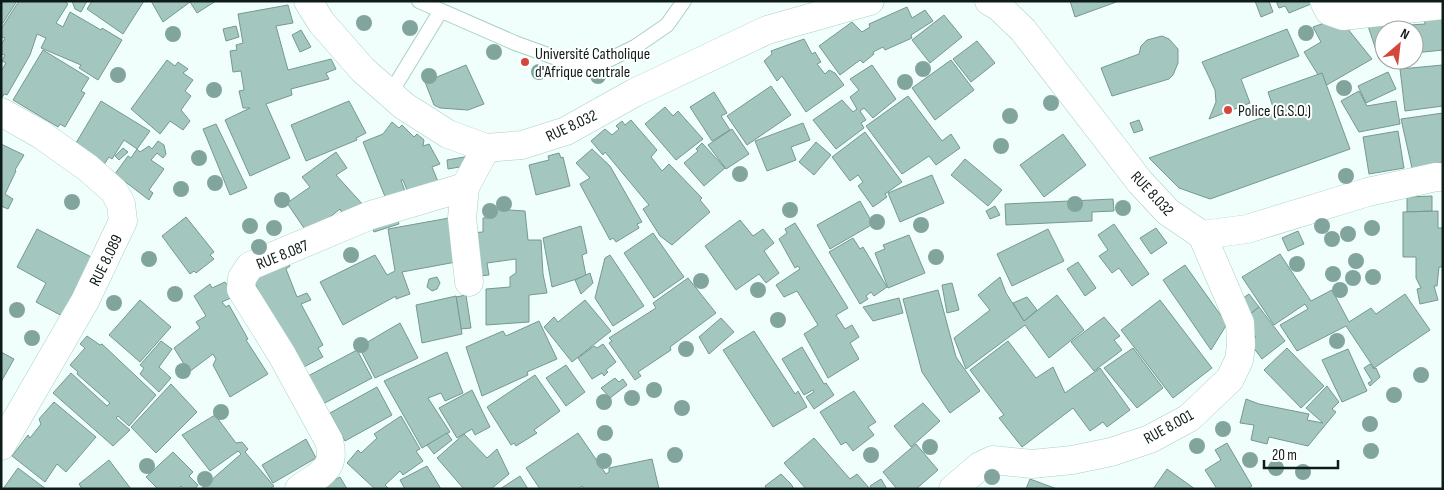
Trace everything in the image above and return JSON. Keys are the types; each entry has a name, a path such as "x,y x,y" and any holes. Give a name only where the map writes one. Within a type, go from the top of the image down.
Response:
{"street":[{"name":"RUE 8.032","path":"308,1 321,22 363,70 404,106 448,134 486,148 522,146 566,131 634,93 767,30 870,1"},
{"name":"RUE 8.032","path":"989,1 999,7 1023,30 1140,182 1168,212 1202,235"},
{"path":"1324,1 1330,11 1343,16 1443,5"},
{"name":"RUE 8.089","path":"1,112 40,134 88,168 114,191 121,204 123,221 85,301 1,446"},
{"path":"470,282 462,218 465,187 486,148"},
{"path":"1202,235 1247,228 1368,192 1443,177"},
{"name":"RUE 8.087","path":"299,489 326,468 332,461 332,451 329,441 282,355 241,289 244,273 250,266 310,243 371,215 465,187"},
{"name":"RUE 8.001","path":"953,489 980,466 994,460 1032,464 1072,460 1110,452 1150,440 1189,418 1230,379 1239,360 1241,345 1240,323 1202,235"}],"lane":[{"path":"419,1 440,12 573,64 602,63 636,47 667,25 684,1"},
{"path":"390,94 440,12"}],"building":[{"path":"1,1 17,1 1,26"},
{"path":"19,1 64,1 68,4 56,23 63,27 70,12 122,40 98,80 79,68 81,65 41,48 46,38 37,34 30,55 7,95 4,94 1,100 1,71 6,63 2,61 5,55 1,54 1,45 5,38 1,37 1,29"},
{"path":"72,1 87,1 81,12 75,9"},
{"path":"92,1 144,1 123,34 87,9"},
{"path":"151,1 216,1 197,13 190,2 163,22"},
{"path":"1070,1 1119,1 1075,17"},
{"path":"1255,1 1269,1 1273,12 1261,17"},
{"path":"1276,1 1316,2 1289,13 1285,6 1279,8"},
{"path":"288,5 293,23 276,26 288,70 331,59 336,69 326,73 329,79 291,89 292,95 266,104 290,158 250,176 225,120 250,108 243,108 239,91 244,90 241,71 233,72 230,51 237,50 236,45 243,43 238,14"},
{"path":"907,7 912,18 925,10 933,21 911,35 912,38 885,50 883,47 873,52 874,54 863,63 860,60 840,75 819,46 852,22 862,32 870,27 869,24"},
{"path":"1443,14 1443,50 1424,52 1424,15"},
{"path":"944,15 962,37 930,63 912,40"},
{"path":"1339,18 1372,59 1325,86 1304,52 1321,42 1313,27"},
{"path":"1374,22 1374,44 1367,23"},
{"path":"236,26 239,37 226,41 223,29"},
{"path":"1287,29 1299,56 1241,79 1250,103 1209,119 1216,102 1215,90 1202,62"},
{"path":"301,30 311,47 300,52 292,35"},
{"path":"1162,36 1169,39 1178,49 1178,63 1173,75 1169,79 1112,96 1101,68 1139,54 1141,46 1147,40"},
{"path":"804,39 812,54 815,52 821,62 817,64 825,74 829,70 835,73 844,85 806,112 782,76 777,81 764,61 772,54 771,51"},
{"path":"977,41 995,63 971,82 953,59"},
{"path":"43,50 89,78 81,91 85,93 65,127 60,124 58,127 13,100"},
{"path":"167,60 175,66 178,62 188,69 183,73 193,80 185,91 191,96 181,110 190,121 183,130 170,121 160,134 131,109"},
{"path":"951,60 974,90 935,120 912,88"},
{"path":"466,65 484,104 468,110 440,108 434,105 425,82"},
{"path":"872,65 896,99 873,118 864,108 860,111 866,120 861,123 864,128 836,149 813,120 842,100 853,112 857,109 850,97 859,90 850,79"},
{"path":"1443,65 1443,106 1405,111 1400,70 1424,70 1424,67"},
{"path":"1388,72 1396,89 1366,103 1358,86"},
{"path":"1322,73 1350,149 1210,199 1179,188 1149,158 1275,113 1268,92"},
{"path":"771,86 791,115 747,145 727,116"},
{"path":"1359,91 1367,106 1396,101 1400,124 1359,132 1341,101"},
{"path":"714,92 727,113 721,116 730,130 712,141 690,107"},
{"path":"908,96 942,141 951,134 960,148 936,165 929,156 902,174 866,126"},
{"path":"101,101 150,131 137,149 124,140 112,159 109,157 103,166 73,148"},
{"path":"349,101 366,133 356,138 357,140 306,161 291,125"},
{"path":"665,107 673,116 678,111 703,139 676,160 645,124"},
{"path":"1443,113 1443,162 1412,168 1401,119"},
{"path":"631,120 657,150 651,157 662,171 669,164 702,198 700,200 710,212 672,245 660,236 643,209 649,205 605,152 603,155 591,141 605,129 612,135 619,129 616,126 622,121 625,125"},
{"path":"1139,120 1143,130 1134,133 1130,123"},
{"path":"392,122 399,128 402,125 414,137 417,134 424,140 423,146 429,144 440,164 432,167 439,184 409,195 403,180 401,180 407,197 388,204 363,142 383,134"},
{"path":"803,123 810,140 791,147 796,160 767,171 755,141"},
{"path":"216,124 247,188 230,195 203,129"},
{"path":"732,129 749,154 726,169 708,145"},
{"path":"1398,131 1404,168 1369,174 1363,137"},
{"path":"865,132 902,182 885,194 887,197 873,207 858,186 863,182 858,175 850,181 832,157"},
{"path":"1063,134 1086,165 1044,197 1020,165"},
{"path":"158,141 164,145 166,154 163,158 157,153 151,160 164,169 149,190 153,193 149,200 115,174 128,156 131,158 137,149 140,152 149,146 152,149"},
{"path":"816,142 831,155 814,175 799,162"},
{"path":"702,143 725,168 704,186 684,163 698,151 696,149"},
{"path":"1,144 24,155 15,170 5,194 13,199 8,209 1,206"},
{"path":"123,148 128,152 119,160 115,156"},
{"path":"592,149 610,166 642,222 637,224 639,228 616,242 613,238 610,240 580,184 590,178 576,163"},
{"path":"336,152 347,168 336,175 365,207 344,217 340,209 308,234 287,203 310,187 302,177"},
{"path":"559,153 561,158 563,157 570,186 536,195 529,165 549,160 548,156"},
{"path":"470,156 471,165 448,169 447,160"},
{"path":"965,159 1002,190 988,206 951,175"},
{"path":"932,175 944,203 900,222 888,193"},
{"path":"1432,196 1432,211 1407,212 1407,197"},
{"path":"1113,199 1114,211 1092,212 1092,221 1006,225 1005,204"},
{"path":"860,201 873,224 830,249 817,225"},
{"path":"995,206 1000,215 990,219 986,211"},
{"path":"494,209 525,211 528,240 541,240 543,274 547,293 529,295 529,322 486,325 486,289 510,287 510,277 516,273 516,259 487,263 489,275 469,277 468,233 483,232 483,218 494,217"},
{"path":"1438,211 1438,228 1443,228 1443,267 1439,267 1437,286 1434,286 1438,300 1420,304 1417,289 1421,288 1416,278 1416,257 1403,257 1403,212"},
{"path":"395,213 399,224 374,232 370,222"},
{"path":"186,217 214,252 210,255 214,259 196,273 194,271 190,274 162,236"},
{"path":"449,218 456,262 402,272 410,294 396,299 396,296 343,325 320,282 375,255 387,275 395,271 388,229"},
{"path":"740,220 753,236 763,229 774,243 764,251 779,273 766,283 759,274 736,290 705,246"},
{"path":"795,223 848,308 836,315 845,329 852,325 859,337 850,343 859,359 828,378 804,334 818,325 797,291 784,297 776,285 800,269 798,266 795,268 779,239 787,233 785,229"},
{"path":"1114,224 1149,274 1132,286 1119,268 1112,273 1099,256 1108,250 1098,235"},
{"path":"581,226 587,253 582,255 586,276 552,287 543,238"},
{"path":"1156,228 1167,243 1151,254 1140,238"},
{"path":"37,229 95,259 64,317 36,302 46,283 17,267"},
{"path":"1048,229 1064,261 1012,286 997,254"},
{"path":"1298,231 1304,244 1288,251 1282,238"},
{"path":"653,233 684,277 654,298 624,253"},
{"path":"909,235 925,273 888,288 875,253 885,249 883,245"},
{"path":"853,238 860,249 863,247 887,287 874,296 871,292 866,296 868,299 860,304 829,252"},
{"path":"284,254 290,266 286,269 297,297 307,293 311,300 301,304 323,345 318,348 323,357 300,369 253,280"},
{"path":"1280,254 1311,301 1332,290 1349,322 1371,308 1376,314 1405,294 1430,330 1374,368 1346,326 1297,351 1280,325 1308,309 1305,304 1274,325 1242,277"},
{"path":"610,255 644,306 613,326 595,298 605,258"},
{"path":"1078,262 1096,288 1085,296 1067,269"},
{"path":"1185,265 1227,324 1211,350 1163,280"},
{"path":"590,273 593,283 581,294 575,280"},
{"path":"437,277 440,283 437,289 432,291 427,287 429,279"},
{"path":"1000,277 1006,293 1024,321 1057,295 1084,330 1049,358 1025,325 966,369 954,338 990,310 978,295"},
{"path":"688,278 716,313 670,347 671,350 638,372 641,376 635,380 609,343 612,341 609,338 656,308 653,303"},
{"path":"225,282 235,296 222,302 226,307 229,305 248,339 246,340 268,374 230,397 213,365 216,359 213,354 189,372 174,348 200,328 196,322 206,316 194,296 210,284 212,288"},
{"path":"952,283 959,310 947,313 942,285"},
{"path":"938,290 956,357 980,391 950,413 922,372 903,299"},
{"path":"1249,294 1259,307 1250,314 1243,298"},
{"path":"466,295 471,328 461,329 456,297"},
{"path":"456,296 462,334 422,343 416,305"},
{"path":"1027,297 1037,310 1024,321 1013,303"},
{"path":"899,298 903,313 873,321 863,307"},
{"path":"140,300 171,327 140,362 109,335"},
{"path":"585,300 611,331 572,362 544,327 554,317 558,322"},
{"path":"1160,300 1212,368 1173,398 1121,330"},
{"path":"1259,307 1285,341 1262,359 1250,343 1256,337 1243,320"},
{"path":"1104,317 1120,336 1114,340 1122,350 1094,371 1071,342"},
{"path":"721,318 734,332 709,354 699,337"},
{"path":"539,321 557,359 527,372 528,375 482,396 466,347 503,331 506,336"},
{"path":"400,323 418,358 375,378 359,347"},
{"path":"754,331 795,394 798,391 807,407 773,427 723,350"},
{"path":"87,336 100,345 102,344 156,395 129,426 118,416 116,418 130,430 113,446 53,393 71,373 107,406 110,403 77,374 78,372 70,365 85,348 80,344"},
{"path":"161,341 172,349 159,367 171,378 159,392 140,374 144,368 140,365"},
{"path":"1008,341 1036,378 1053,367 1065,393 1100,368 1130,410 1107,427 1103,422 1090,431 1073,408 1022,447 999,418 1004,415 970,370"},
{"path":"603,344 616,362 606,370 608,372 604,376 602,373 592,379 578,358 594,346 597,348"},
{"path":"802,347 824,384 826,383 834,395 814,409 806,397 814,392 813,390 804,395 782,359"},
{"path":"1133,348 1163,388 1137,408 1104,368"},
{"path":"1287,348 1324,386 1301,408 1264,370"},
{"path":"1348,349 1367,391 1342,402 1322,360"},
{"path":"357,350 372,378 323,404 308,376"},
{"path":"1,352 14,359 1,382"},
{"path":"447,352 463,393 445,401 441,393 428,398 450,432 422,448 384,381"},
{"path":"1370,364 1374,369 1376,368 1380,377 1370,386 1368,383 1372,381 1364,368"},
{"path":"566,365 585,392 566,406 546,378"},
{"path":"535,375 560,411 534,430 537,433 516,446 514,443 511,445 487,407"},
{"path":"615,378 619,382 623,379 627,385 610,398 601,388"},
{"path":"171,384 197,412 156,453 131,427"},
{"path":"1327,386 1339,402 1332,409 1336,412 1308,446 1269,437 1267,444 1251,440 1254,425 1240,423 1246,399 1259,404 1309,414 1307,420 1323,423 1306,408"},
{"path":"377,387 392,415 345,441 330,413"},
{"path":"472,390 490,427 475,435 472,429 457,438 439,408"},
{"path":"854,391 876,422 868,427 874,435 853,451 846,442 841,445 820,412"},
{"path":"54,402 96,437 66,472 57,464 45,482 12,456 28,435 30,438 41,424 39,419"},
{"path":"923,403 940,421 911,447 894,426"},
{"path":"215,415 236,443 242,442 248,449 245,452 274,486 270,489 201,489 241,454 238,451 210,471 182,435"},
{"path":"401,416 420,449 416,451 423,461 403,475 400,471 385,485 389,489 375,489 347,463 358,450 361,453 377,438 374,434"},
{"path":"447,433 452,440 434,454 427,445"},
{"path":"578,433 606,474 609,472 609,468 652,459 659,489 584,489 582,486 578,489 540,489 526,468"},
{"path":"464,434 487,458 497,449 509,474 491,489 464,489 437,458"},
{"path":"814,438 850,479 857,474 870,489 806,489 784,463"},
{"path":"306,439 316,458 273,483 262,465"},
{"path":"1227,443 1252,486 1248,489 1217,489 1205,470 1221,460 1215,450"},
{"path":"916,444 938,470 916,489 897,489 883,472"},
{"path":"173,452 193,472 189,476 198,485 195,489 183,489 181,486 178,489 158,489 146,477"},
{"path":"109,460 131,489 82,489 79,484"},
{"path":"427,466 441,489 405,489 400,480"},
{"path":"18,468 46,489 3,489"},
{"path":"1167,469 1195,489 1153,489"},
{"path":"781,474 794,489 767,489 765,486"},
{"path":"520,476 528,489 500,489"},
{"path":"340,477 347,489 318,489"},
{"path":"881,479 887,489 872,489 870,486"},
{"path":"1030,479 1057,489 1026,489"}],"place":[{"name":"Université Catholique d'Afrique centrale","path":"525,62"},
{"name":"Police (G.S.O.)","path":"1228,110"}]}
